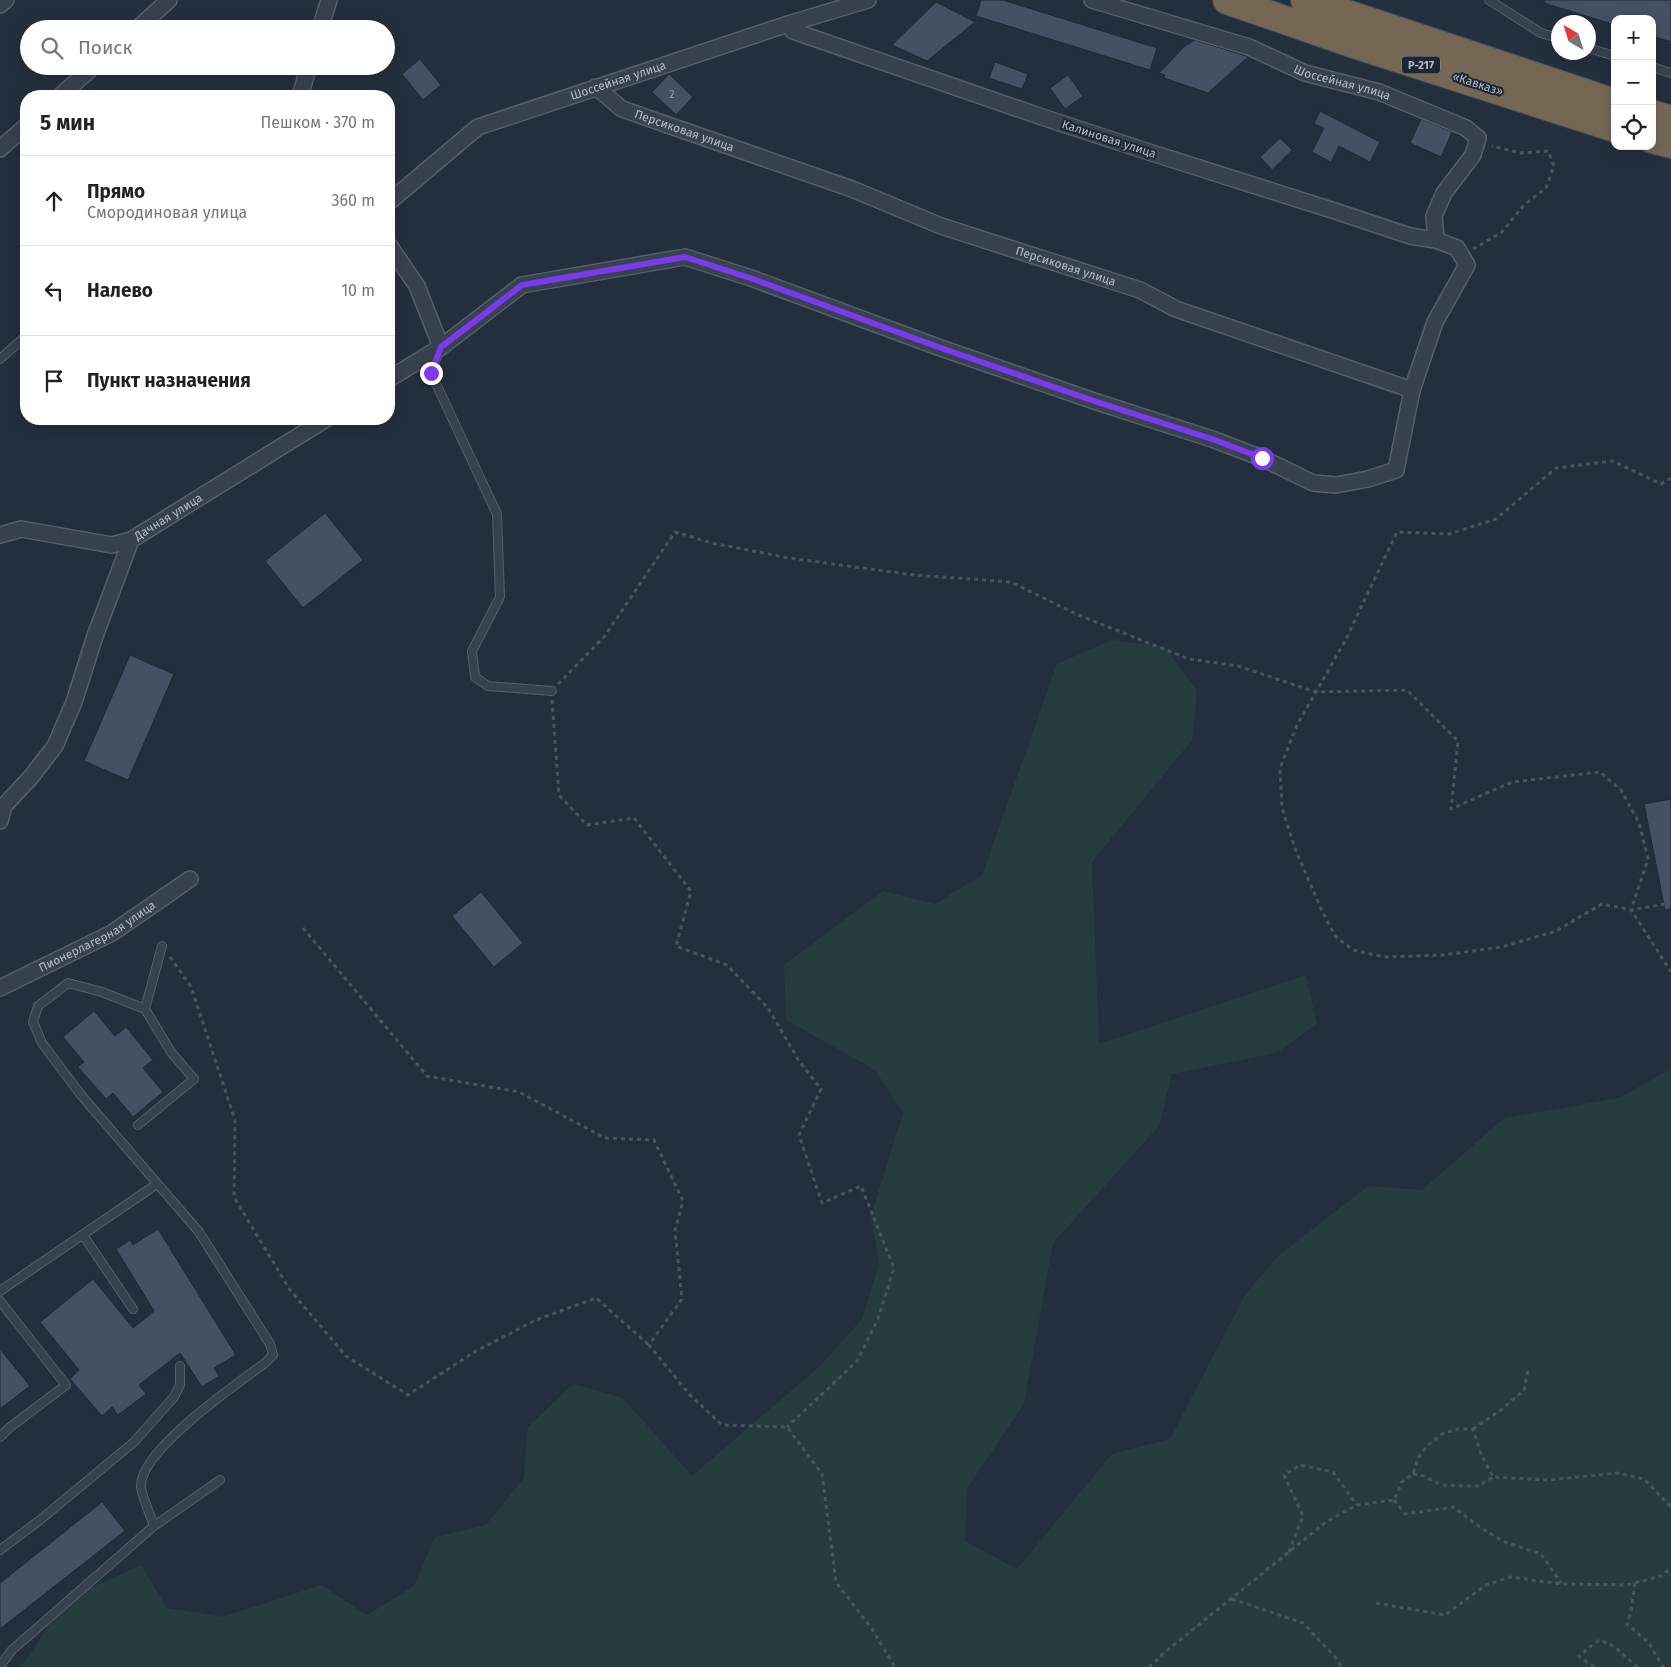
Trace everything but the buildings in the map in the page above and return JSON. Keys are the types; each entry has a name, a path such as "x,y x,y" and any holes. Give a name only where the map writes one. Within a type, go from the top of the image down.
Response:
{"highway":[{"name":"«Кавказ»","path":"1227,0 1357,45 1611,127"},
{"name":"«Кавказ»","path":"1305,0 1611,102"},
{"path":"1656,115 1671,120"},
{"path":"1656,140 1671,144"}],"street":[{"path":"0,5 6,0"},
{"path":"147,20 169,0"},
{"path":"323,20 329,0"},
{"name":"Шоссейная улица","path":"395,197 478,127 788,24 868,0"},
{"name":"Шоссейная улица","path":"1092,0 1249,47 1305,73 1379,92 1466,128 1478,138"},
{"name":"Калиновая улица","path":"788,24 793,31 1042,117 1335,210 1410,236 1436,240 1458,248 1464,260"},
{"path":"67,90 84,75"},
{"path":"302,90 306,75"},
{"name":"Персиковая улица","path":"596,87 622,108 852,189 941,226 1140,290 1176,309 1412,390"},
{"path":"0,149 20,131"},
{"path":"1436,240 1434,216 1444,192 1473,155 1478,138"},
{"path":"395,254 417,286 441,347"},
{"path":"395,375 441,347 522,285 685,257 750,278 938,347 1097,402 1212,439 1262,458 1312,483 1336,485 1368,479 1396,470 1412,390 1435,322 1464,260"},
{"name":"Дачная улица","path":"0,821 4,806 31,777 55,746 74,702 95,636 131,540 316,425"},
{"path":"0,535 21,530 112,545 131,540"},
{"name":"Пионерлагерная улица","path":"0,988 112,933 190,879"}],"lane":[{"path":"1490,0 1541,33 1551,36"},
{"path":"1596,50 1611,55"},
{"path":"1656,68 1671,73"},
{"path":"0,359 20,341"},
{"path":"441,347 431,373 497,514 500,597 472,651 475,677 488,686 552,690"},
{"path":"144,1009 162,946"},
{"path":"138,1125 194,1079 171,1052 144,1009 102,992 68,983 38,1006 33,1022 42,1043 64,1073 199,1232 270,1344 273,1354 265,1363 195,1415 153,1458 144,1472 140,1486 154,1526"},
{"path":"0,1291 157,1184"},
{"path":"83,1235 133,1309"},
{"path":"0,1301 66,1385 0,1437"},
{"path":"0,1550 40,1520 134,1442 174,1397 180,1385 180,1366"},
{"path":"0,1666 12,1650 154,1526 220,1480"}],"path":[{"path":"1464,260 1502,232 1524,206 1546,188 1554,166 1548,151 1521,153 1494,147 1478,138"},
{"path":"1671,478 1661,484 1613,461 1556,468 1496,519 1449,534 1397,532 1345,641 1297,726 1280,768 1282,808 1296,851 1323,913 1336,937 1353,950 1384,957 1443,955 1502,947 1556,931 1602,904 1631,910 1671,903"},
{"path":"162,946 191,987 235,1120 234,1197 290,1290 346,1356 408,1395 476,1351 527,1325 596,1298 649,1345 689,1394 722,1425 787,1427 857,1361 878,1319 894,1268 861,1186 822,1203 799,1135 821,1089 799,1061 768,1008 727,965 676,946 691,891 634,818 587,825 559,795 552,690 604,637 675,532 712,543 789,558 914,575 1012,582 1076,614 1189,659 1238,666 1316,692 1407,690 1458,741 1451,808 1512,782 1600,772 1621,790 1639,823 1648,859 1631,910"},
{"path":"1631,910 1671,972"},
{"path":"304,928 428,1076 520,1092 605,1138 654,1140 683,1201 675,1230 682,1299 649,1345"},
{"path":"1394,1500 1402,1482 1413,1474 1418,1458 1427,1446 1442,1434 1458,1429 1473,1429 1501,1410 1524,1390 1528,1370"},
{"path":"787,1427 822,1474 836,1582 872,1629 895,1667"},
{"path":"1473,1429 1481,1454 1494,1476"},
{"path":"1288,1552 1303,1516 1284,1475 1300,1465 1332,1472 1357,1504"},
{"path":"1413,1474 1424,1476 1441,1485 1480,1486 1494,1476 1550,1480 1616,1473 1644,1479 1671,1507"},
{"path":"1149,1667 1326,1522 1357,1504 1394,1500"},
{"path":"1394,1500 1405,1514 1454,1507 1502,1541 1541,1554 1561,1584"},
{"path":"1376,1603 1445,1615 1486,1584 1511,1577 1561,1584 1627,1585 1662,1576 1671,1568"},
{"path":"1635,1582 1627,1624 1649,1643 1663,1667"},
{"path":"1232,1599 1303,1623 1337,1659 1341,1667"},
{"path":"1594,1667 1579,1656 1599,1640 1614,1646 1637,1667"}],"green space":[{"path":"1111,640 1165,647 1197,691 1192,740 1092,862 1099,1044 1306,975 1317,1024 1276,1053 1172,1074 1159,1126 1053,1243 1024,1404 967,1488 965,1541 1017,1569 1112,1454 1170,1439 1245,1295 1278,1256 1368,1186 1422,1190 1504,1118 1619,1098 1671,1069 1671,1667 21,1667 51,1623 90,1588 141,1565 167,1608 222,1617 321,1585 367,1615 414,1586 435,1537 486,1525 524,1478 528,1427 573,1384 623,1398 692,1476 822,1364 862,1319 879,1264 871,1216 903,1113 875,1070 786,1020 784,965 883,891 935,904 982,875 1057,664"}],"route":[{"path":"431,373 441,347 522,285 685,257 750,278 938,347 1097,402 1212,439 1262,458"}]}
